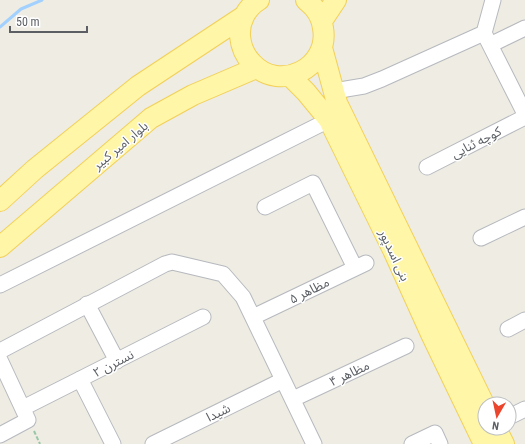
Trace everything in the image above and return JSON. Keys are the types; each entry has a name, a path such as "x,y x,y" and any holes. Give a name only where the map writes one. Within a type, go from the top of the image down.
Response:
{"main road":[{"path":"0,201 35,169 138,86 244,16 253,4 259,0"},
{"path":"244,16 240,30 240,44 246,58 256,68 267,74 278,77 290,76 304,71 315,61 322,48 324,34 322,21 316,9 306,0"},
{"path":"322,21 336,0"},
{"name":"بنی اسدپور","path":"322,48 337,103 480,396"},
{"name":"بلوار امیر کبیر","path":"0,247 151,118 193,95 256,68"},
{"name":"بنی اسدپور","path":"290,76 306,92 328,120 394,250 431,334 477,417"},
{"name":"بنی اسدپور","path":"491,436 504,444"}],"street":[{"path":"493,0 487,39 525,116"},
{"path":"334,91 364,86 487,39 525,28"},
{"name":"کوچه ثنایی","path":"427,167 525,116"},
{"path":"0,285 328,120"},
{"name":"مظاهر ۵","path":"253,317 360,266 313,183 265,207"},
{"path":"481,238 525,217"},
{"path":"0,351 165,264 172,262 223,274 243,297 314,444"},
{"path":"87,304 117,361"},
{"name":"نسترن ۲","path":"0,435 26,414 80,379 203,317"},
{"path":"508,329 525,320"},
{"name":"مظاهر ۴","path":"293,399 406,346"},
{"path":"0,360 26,414"},
{"path":"80,379 113,444"},
{"name":"شیدا","path":"153,444 172,440 283,380"},
{"path":"412,444 438,438"}],"waterway":[{"path":"0,27 21,9 42,0"}]}
